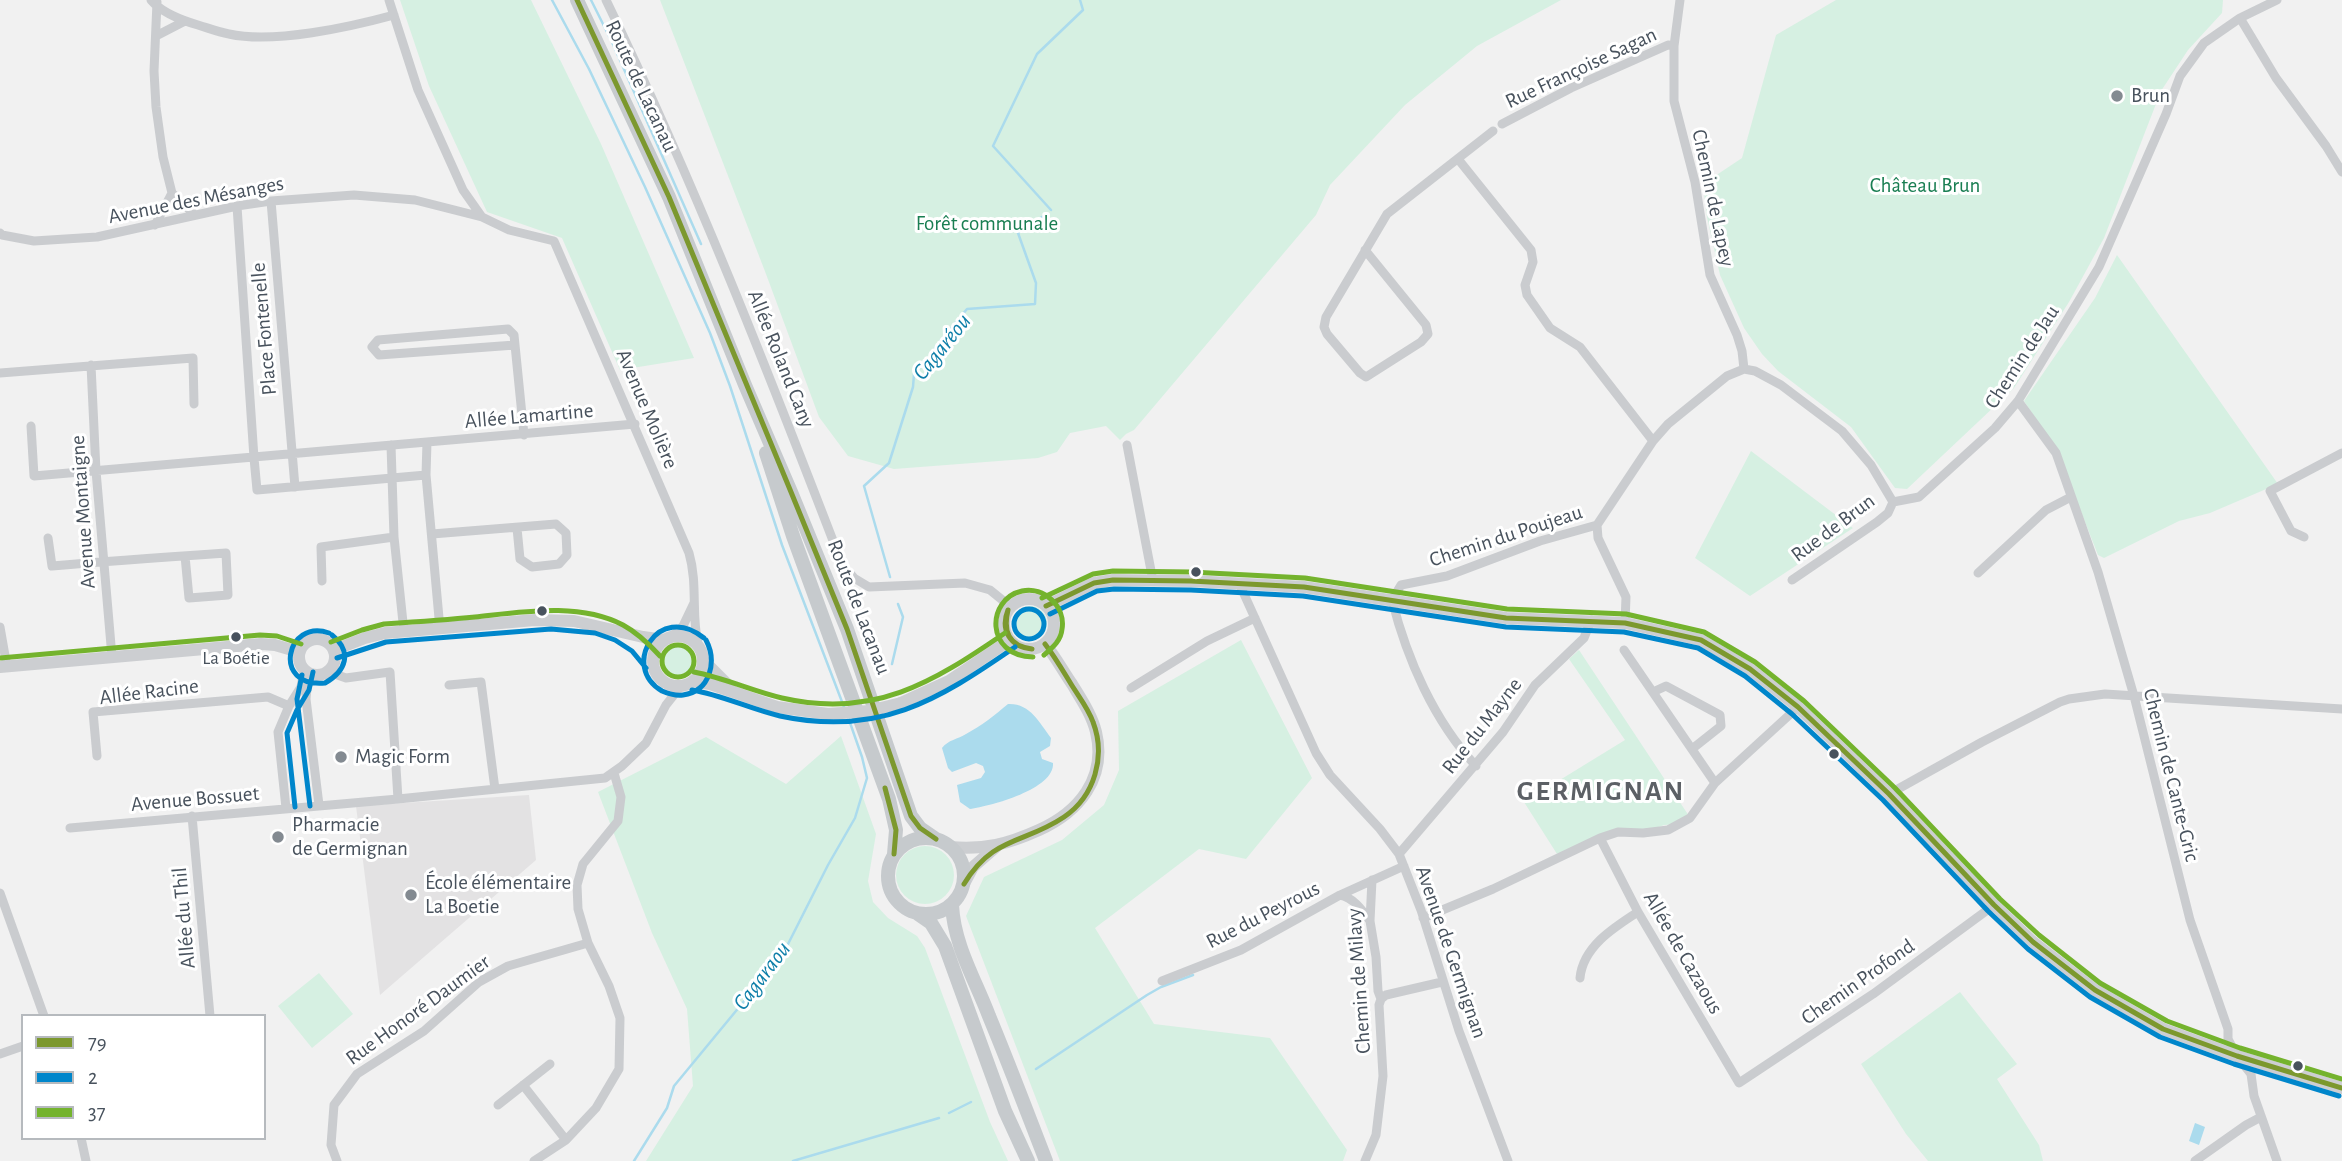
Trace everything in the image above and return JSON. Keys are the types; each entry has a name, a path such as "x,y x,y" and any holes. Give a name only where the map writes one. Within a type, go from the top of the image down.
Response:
{"main road":[{"name":"Route de Lacanau","path":"577,0 669,197 777,457 846,629 911,816 920,828 936,839"},
{"name":"Route de Lacanau","path":"745,384 793,536 889,799 896,830 894,854"},
{"path":"1046,606 1094,583 1113,579 1239,583 1304,587 1506,618 1625,623 1701,640 1750,668 1798,706 1889,794 1994,905 2033,942 2095,990 2163,1029 2237,1056 2342,1088"},
{"path":"1032,600 1046,606 1054,625 1045,644 1030,649 1010,640 1006,634 1005,620 1011,607 1017,602 1032,600"},
{"path":"334,650 365,638 404,632 535,620 575,621 614,630 668,637 687,636 698,644 704,661 716,675 736,692"},
{"path":"614,630 640,645 653,662 657,675 674,686 687,684 736,692 777,706 828,714 869,711 901,703 949,681 1010,640"},
{"path":"653,662 654,653 668,637"},
{"path":"313,639 326,641 334,650 335,662 323,675 308,673 299,662 299,652 313,639"},
{"path":"3,667 261,644 299,652"},
{"path":"950,847 997,846 1036,831 1065,816 1081,802 1095,778 1099,750 1090,714 1045,644"},
{"path":"687,684 703,669 704,661"},
{"path":"964,884 960,860 950,847 936,839 914,839 902,845 888,866 887,878 896,902 906,910 930,915 952,905 974,867 997,846"},
{"path":"952,905 965,960 1046,1161"},
{"path":"918,914 931,923 944,946 1001,1100 1028,1161"}],"street":[{"path":"389,0 418,90 463,190 482,217"},
{"name":"Allée Roland Cany","path":"606,0 651,93 718,252 771,379 842,564 853,578 869,587 965,583 990,590 1011,607"},
{"name":"Chemin de Lapey","path":"1680,0 1674,46 1674,101 1695,182 1710,275 1737,335 1744,369"},
{"name":"Chemin de Jau","path":"1893,502 1919,497 1995,428 2018,401 2099,267 2180,76 2204,43 2241,18 2277,0"},
{"path":"155,2 185,21 231,35 274,36 349,27 394,15"},
{"path":"155,2 154,71 163,157 172,193 195,215"},
{"path":"2241,18 2276,78 2342,172"},
{"path":"156,36 185,21"},
{"name":"Rue Françoise Sagan","path":"1502,124 1571,88 1668,45 1674,46"},
{"path":"1365,250 1426,325 1428,334 1421,342 1366,377 1327,334 1324,327 1326,317 1365,250 1387,214 1493,131"},
{"path":"1458,159 1531,250 1533,262 1525,285 1527,295 1550,328 1580,348 1653,441"},
{"path":"155,225 172,193"},
{"name":"Avenue des Mésanges","path":"0,233 34,241 97,237 237,206 354,195 415,200 482,217 509,230 554,241"},
{"name":"Place Fontenelle","path":"237,206 257,490 295,487 271,201"},
{"name":"Avenue Molière","path":"554,241 690,553 694,569 695,628 698,644"},
{"path":"515,345 379,355 372,347 378,340 508,329 514,335 515,345 524,435"},
{"path":"0,373 193,358 194,404"},
{"name":"Avenue Montaigne","path":"91,365 96,471 112,657"},
{"path":"1625,623 1626,597 1598,538 1597,524 1653,441 1684,409 1727,376 1744,369 1755,371 1781,385 1842,431 1871,465 1893,502"},
{"name":"Chemin de Cante-Gric","path":"2018,401 2056,453 2098,572 2134,696 2190,920 2228,1029 2228,1039 2237,1056 2252,1074 2253,1096 2277,1161"},
{"name":"Allée Lamartine","path":"31,426 34,476 635,424"},
{"path":"427,442 426,475 440,629"},
{"path":"391,445 394,537 404,632"},
{"path":"1127,445 1153,580"},
{"path":"2304,537 2291,531 2270,491 2342,453"},
{"path":"295,487 426,475"},
{"path":"1978,573 2046,510 2071,497"},
{"name":"Rue de Brun","path":"1793,580 1877,522 1888,513 1893,502"},
{"path":"432,534 556,524 566,533 567,555 559,564 533,567 520,559 517,528"},
{"name":"Chemin du Poujeau","path":"1392,600 1401,585 1447,576 1540,541 1597,524"},
{"path":"322,582 321,547 394,537"},
{"path":"48,538 51,566 103,562 185,556 226,553 228,595 189,598 185,556"},
{"name":"Avenue de Germignan","path":"1239,583 1316,753 1330,775 1380,829 1399,854 1423,918 1442,982 1508,1161"},
{"path":"668,637 686,621 696,595"},
{"path":"1392,600 1399,629 1413,665 1439,716 1476,766"},
{"path":"1130,688 1207,641 1255,618"},
{"name":"Rue du Mayne","path":"1399,854 1476,766 1535,685 1584,638 1591,620"},
{"path":"0,627 3,667"},
{"path":"1624,650 1715,783"},
{"path":"328,672 346,678 390,672 398,799"},
{"path":"286,808 278,732 308,673"},
{"path":"308,673 306,699 319,805"},
{"path":"449,685 481,682 495,789"},
{"path":"534,1161 566,1140 596,1108 619,1069 620,1017 609,986 588,943 578,909 577,885 583,864 618,821 621,797 614,773 646,743 666,705 687,684"},
{"path":"1653,692 1667,686 1720,715 1721,726 1692,749"},
{"path":"1889,794 2060,702 2105,694 2342,709"},
{"name":"Allée Racine","path":"97,756 93,712 268,697 289,706"},
{"path":"1423,918 1493,889 1600,838 1618,832 1668,830 1680,824 1690,818 1715,783 1798,706"},
{"name":"Avenue Bossuet","path":"70,828 398,799 605,778 614,773"},
{"name":"Allée du Thil","path":"192,816 210,1014"},
{"name":"Allée de Cazaous","path":"1600,838 1638,912 1739,1083"},
{"name":"Rue du Peyrous","path":"1162,981 1241,950 1340,895 1404,866"},
{"name":"Chemin de Milavy","path":"1365,1161 1376,1135 1382,1076 1381,999 1370,921 1372,880"},
{"path":"0,893 43,1014"},
{"name":"Rue du Peyrous","path":"1340,895 1348,897 1370,921"},
{"name":"Chemin Profond","path":"1739,1083 1873,994 1994,905"},
{"path":"1580,978 1581,965 1607,931 1638,912"},
{"name":"Rue Honoré Daumier","path":"337,1161 331,1145 334,1105 356,1074 424,1031 479,982 508,966 588,943"},
{"path":"1381,999 1386,995 1442,982"},
{"path":"0,1054 21,1047"},
{"path":"498,1105 550,1064"},
{"path":"523,1086 566,1140"},
{"path":"2195,1161 2261,1117"},
{"path":"81,1140 86,1161"}],"shaded area":[{"name":"École élémentaire La Boetie","path":"529,795 536,860 380,995 356,806"}],"green space":[{"path":"400,0 531,0 601,144 694,358 620,370 562,238 487,212 429,86"},
{"name":"Forêt communale","path":"660,0 1561,0 1477,46 1405,105 1330,185 1316,215 1134,430 1120,440 1106,426 1070,433 1057,452 1038,458 894,469 848,456 819,417"},
{"name":"Château Brun","path":"1836,0 2223,0 2222,13 2188,50 2161,91 2104,238 2069,302 2014,388 1907,489 1895,488 1851,427 1778,371 1762,354 1744,328 1720,275 1707,217 1703,184 1742,158 1776,35"},
{"path":"2117,255 2278,484 2210,513 2179,521 2104,558 2098,555 2057,451 2024,401 2095,298"},
{"path":"1751,451 1853,528 1750,596 1695,558"},
{"path":"1030,606 1042,611 1047,623 1042,635 1030,640 1018,635 1013,623 1018,611"},
{"path":"1241,640 1312,778 1246,859 1199,849 1095,928 1154,1024 1270,1038 1347,1150 1343,1161 1060,1161 966,916 984,877 1062,840 1104,805 1119,770 1118,711"},
{"path":"678,644 690,649 695,661 690,673 678,678 666,673 661,661 666,649"},
{"path":"1579,650 1689,816 1680,824 1664,825 1646,832 1625,830 1557,854 1524,802 1625,740 1569,659"},
{"path":"841,736 876,834 868,881 873,902 888,918 917,936 925,948 990,1122 1008,1161 646,1161 693,1086 687,1009 652,933 598,792 706,737 786,784"},
{"path":"919,846 931,846 946,854 954,869 954,881 946,896 931,904 919,904 904,896 896,881 896,869 904,854"},
{"path":"319,973 353,1014 312,1048 278,1006"},
{"path":"1960,992 2017,1064 1997,1079 2039,1145 2043,1161 1928,1161 1906,1134 1861,1064"}],"water":[{"path":"1008,704 1028,710 1051,738 1050,746 1040,752 1042,759 1053,763 1051,772 1044,781 1020,795 970,809 960,802 957,785 981,778 985,772 983,766 976,763 952,772 948,768 942,748 982,724"},
{"path":"2195,1123 2205,1127 2199,1145 2189,1141"}],"waterway":[{"path":"552,0 589,69 645,187 710,333 782,545 844,707"},
{"path":"591,0 701,244"},
{"name":"Cagaréou","path":"1051,210 993,146 1037,54 1083,10 1080,0"},
{"name":"Cagaréou","path":"890,577 864,486 889,463 913,387 914,374 967,309 1035,304 1036,283 1018,233 1045,215"},
{"name":"Cagaréou","path":"892,664 903,617 898,604"},
{"name":"Cagaraou","path":"634,1161 667,1108 674,1086 783,954 855,818 867,778 848,717"},
{"path":"1036,1069 1147,995 1193,975"},
{"path":"949,1113 971,1102"},
{"path":"793,1161 939,1118"}],"transit line":[{"name":"79","path":"577,0 669,197 791,492 847,629 911,816 920,828 936,839"},
{"name":"37","path":"1042,598 1093,574 1113,571 1191,572 1305,578 1507,609 1626,614 1704,632 1755,662 1804,701 1895,788 2000,899 2039,935 2100,983 2167,1021 2240,1048 2342,1079"},
{"name":"79","path":"1046,606 1094,583 1113,580 1191,581 1304,587 1506,618 1625,623 1701,640 1750,669 1798,707 1889,794 1994,905 2033,942 2095,990 2163,1029 2237,1056 2342,1088"},
{"name":"37","path":"1033,657 1017,654 1006,647 999,638 996,627 997,615 1002,605 1010,596 1022,591 1030,590 1045,595 1061,613 1060,637 1044,655"},
{"name":"2","path":"1050,614 1097,591 1191,590 1303,596 1506,627 1624,632 1698,648 1745,676 1792,714 1883,800 1988,911 2028,949 2090,997 2160,1037 2234,1064 2339,1096"},
{"name":"2","path":"1029,609 1040,613 1044,624 1040,635 1029,639 1018,635 1014,624 1018,613 1029,609"},
{"name":"37","path":"331,642 384,624 550,610 588,613 623,625 643,639 660,656"},
{"name":"79","path":"1008,610 1006,625 1009,636 1017,645 1032,649"},
{"name":"79","path":"1008,610 1005,624 1009,636 1018,645 1032,649"},
{"name":"2","path":"704,638 687,629 672,627 659,632 650,642 645,654 644,667 650,680 662,691 675,695 683,695 700,688 711,666 706,640"},
{"name":"2","path":"337,658 386,642 551,629 595,633 615,640 632,651 646,668"},
{"name":"2","path":"329,633 314,631 303,635 295,644 291,665 297,675 308,682 325,683 338,673 345,654 339,641 332,635"},
{"name":"37","path":"694,672 782,698 845,704 874,700 927,681 1005,633"},
{"name":"37","path":"0,658 260,635 277,636 301,644"},
{"name":"79","path":"964,884 986,857 1049,826 1075,808 1090,787 1095,774 1098,748 1093,722 1045,644"},
{"name":"37","path":"678,645 689,650 694,661 689,672 678,677 667,672 662,661 667,650 678,645"},
{"name":"2","path":"692,690 780,716 847,722 877,718 932,698 959,684 1015,647"},
{"name":"2","path":"295,807 287,733 309,690 313,672"},
{"name":"2","path":"302,675 297,699 310,806"},
{"name":"79","path":"885,788 896,830 894,854"}],"place":[{"name":"Brun","path":"2117,96"},
{"name":"La Boétie","path":"236,637"},
{"name":"Magic Form","path":"341,757"},
{"name":"Pharmacie de Germignan","path":"278,837"},
{"name":"École élémentaire La Boetie","path":"411,895"}],"district":[{"name":"GERMIGNAN","path":"1601,792"}]}
